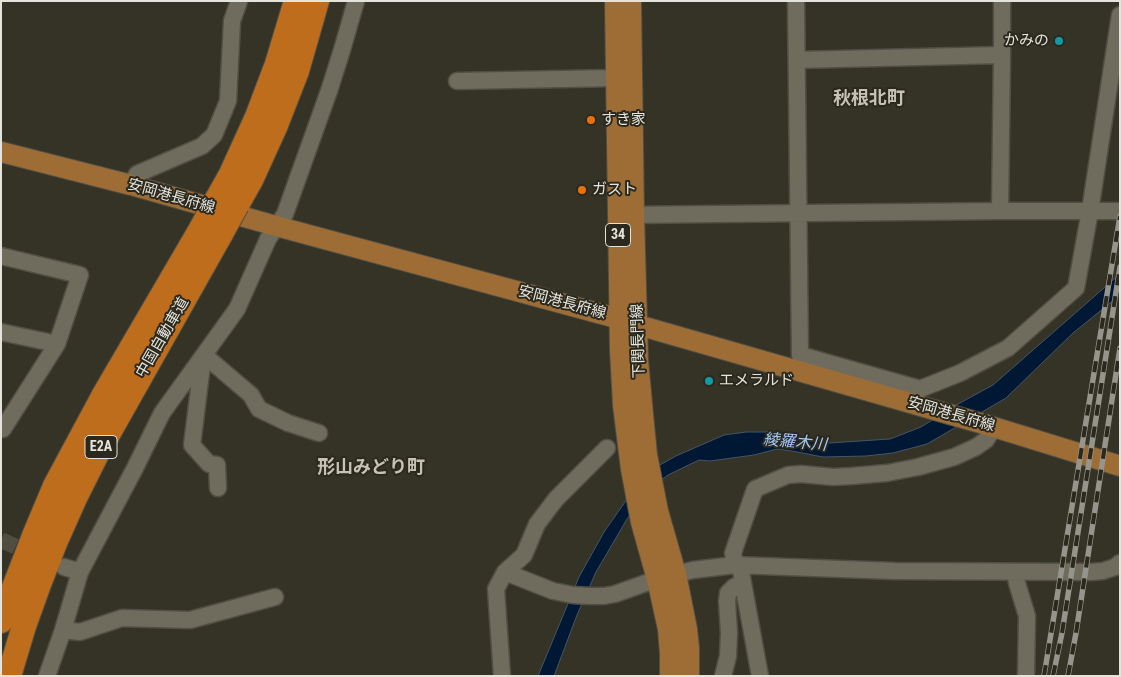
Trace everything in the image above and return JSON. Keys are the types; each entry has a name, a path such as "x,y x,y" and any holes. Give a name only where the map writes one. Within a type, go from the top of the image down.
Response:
{"highway":[{"name":"中国自動車道","path":"227,202 231,174 257,117 278,64 296,1"},
{"name":"中国自動車道","path":"9,676 38,587 75,498 212,229 227,202 251,180 294,80 317,1"},
{"name":"中国自動車道","path":"1,621 34,536 60,477 105,393 212,229"}],"main road":[{"name":"下関長門線","path":"615,1 616,78 626,215 629,322 638,360 647,455 658,511 666,577 670,676"},
{"name":"下関長門線","path":"626,215 631,1"},
{"name":"安岡港長府線","path":"1,152 131,185 629,322 990,426 1120,466"},
{"name":"下関長門線","path":"629,322 620,350 623,405 631,469 641,522 687,628 689,676"}],"street":[{"path":"131,185 136,174 202,146 214,135 228,101 232,21 239,1"},
{"path":"47,676 80,572 162,413 237,309 268,240 285,214 329,91 356,1"},
{"path":"796,1 800,355 920,389 960,373 1008,348 1076,288 1090,211 1120,15"},
{"path":"1000,211 1002,1"},
{"path":"797,60 1002,56"},
{"path":"457,81 616,78"},
{"path":"626,215 1120,211"},
{"path":"1,256 80,275 56,344 2,429"},
{"path":"1,332 56,344"},
{"path":"204,355 251,395 259,409 319,433"},
{"path":"204,355 192,445 209,464 217,465 218,488"},
{"path":"760,676 743,582 733,553 755,489 788,474 833,477 852,476 887,474 918,467 954,457 976,447 986,440 990,426"},
{"path":"502,676 496,589 505,572 524,555 537,524 556,499 607,448"},
{"path":"505,572 553,591 573,596 604,596 693,570 738,565 1015,572 1103,571 1120,563"},
{"path":"64,568 80,572"},
{"path":"1015,572 1027,616 1026,676"},
{"path":"723,676 728,656 728,593 743,582"},
{"path":"63,630 80,632 122,618 190,620 275,597"}],"water":[{"name":"綾羅木川","path":"1120,274 1120,295 1073,333 1006,398 927,444 893,453 866,456 823,457 777,449 754,455 710,461 699,460 668,475 650,489 627,519 596,572 577,615 554,676 538,676 579,577 604,532 639,482 658,466 724,435 746,432 776,432 829,443 890,439 921,427 993,385"}],"tunnel":[{"path":"1,540 37,556"}],"railway":[{"path":"1044,676 1120,216"},
{"path":"1053,676 1062,633 1120,267"},
{"path":"1068,676 1120,348"}],"place":[{"name":"かみの","path":"1059,41"},
{"name":"すき家","path":"591,120"},
{"name":"ガスト","path":"582,190"},
{"name":"エメラルド","path":"709,381"}],"district":[{"name":"秋根北町","path":"869,99"},
{"name":"形山みどり町","path":"371,468"}]}
